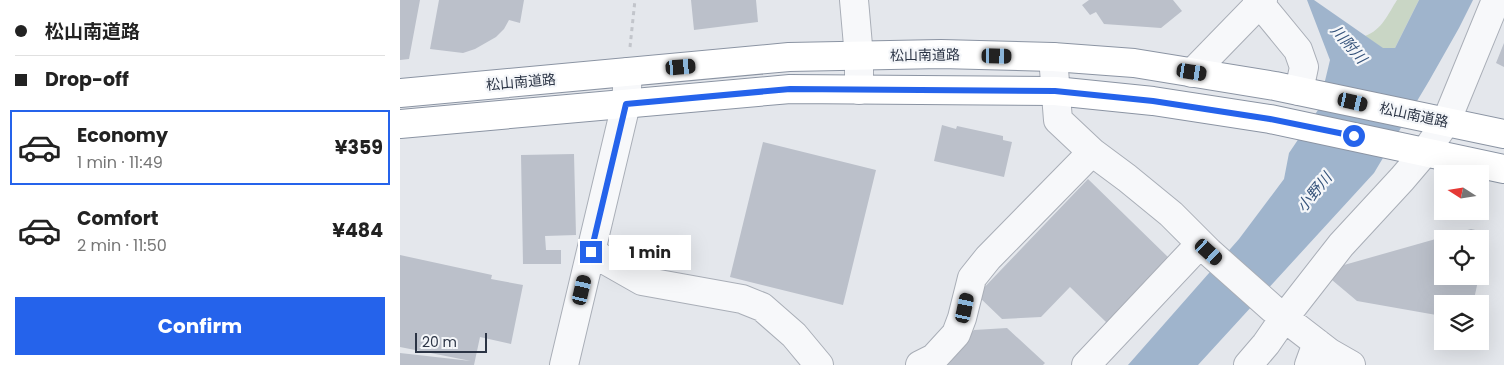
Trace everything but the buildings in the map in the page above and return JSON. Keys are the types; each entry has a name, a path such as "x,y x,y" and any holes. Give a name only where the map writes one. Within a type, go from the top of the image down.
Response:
{"highway":[{"name":"松山南道路","path":"400,93 788,57 941,54 1053,57 1134,63 1192,72 1308,92 1504,134"},
{"path":"400,124 790,89 1055,91 1153,101 1301,125 1504,169"}],"street":[{"path":"854,0 859,57 859,90"},
{"path":"1248,365 1266,344 1278,314 1341,245 1417,150 1436,120 1496,0"},
{"path":"1192,72 1261,1 1298,50 1304,67 1308,92"},
{"path":"1053,57 1058,120 1092,152 1128,178 1171,214 1205,248 1278,314 1313,354 1351,365"},
{"path":"564,365 626,104 628,72"},
{"path":"920,365 934,358 956,334 972,278 988,258 1092,152"},
{"path":"1086,365 1205,248"},
{"path":"591,252 642,281 742,299 762,307 794,335 819,365"}],"path":[{"path":"628,72 635,0"}],"green space":[{"path":"1397,0 1419,0 1395,48 1382,48 1365,36 1380,26"}],"water":[{"path":"1307,0 1314,0 1383,48 1395,48 1419,0 1473,0 1429,81 1374,173 1198,365 1128,365 1239,239 1284,179 1289,153 1318,110 1330,60"}],"route":[{"path":"591,252 626,104 790,89 1055,91 1153,101 1270,119 1354,136"}],"water label":[{"name":"川附川","path":"1349,44"},
{"name":"小野川","path":"1314,192"}]}
